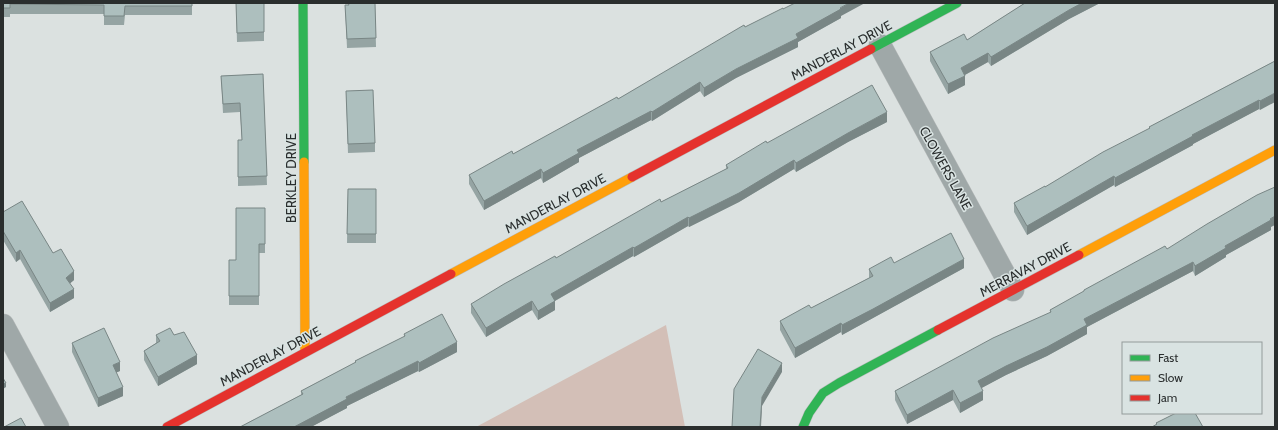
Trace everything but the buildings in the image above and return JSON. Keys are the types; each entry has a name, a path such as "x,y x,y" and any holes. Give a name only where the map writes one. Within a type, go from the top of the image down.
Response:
{"street":[{"name":"BERKLEY DRIVE","path":"303,3 305,352"},
{"name":"MANDERLAY DRIVE","path":"167,427 957,3"},
{"name":"CLOWERS LANE","path":"880,45 1013,290"},
{"name":"MERRAVAY DRIVE","path":"803,427 809,413 823,393 839,383 1275,150"},
{"path":"3,325 58,427"}],"shaded area":[{"path":"666,325 685,427 476,427"}],"traffic: fast":[{"path":"303,3 304,162"},
{"path":"871,49 957,3"},
{"path":"803,427 809,413 823,393 938,330"}],"traffic: slow":[{"path":"1079,255 1275,150"},
{"path":"304,162 305,352"},
{"path":"451,274 632,177"}],"traffic: jam":[{"path":"632,177 871,49"},
{"path":"938,330 1079,255"},
{"path":"167,427 451,274"}]}
